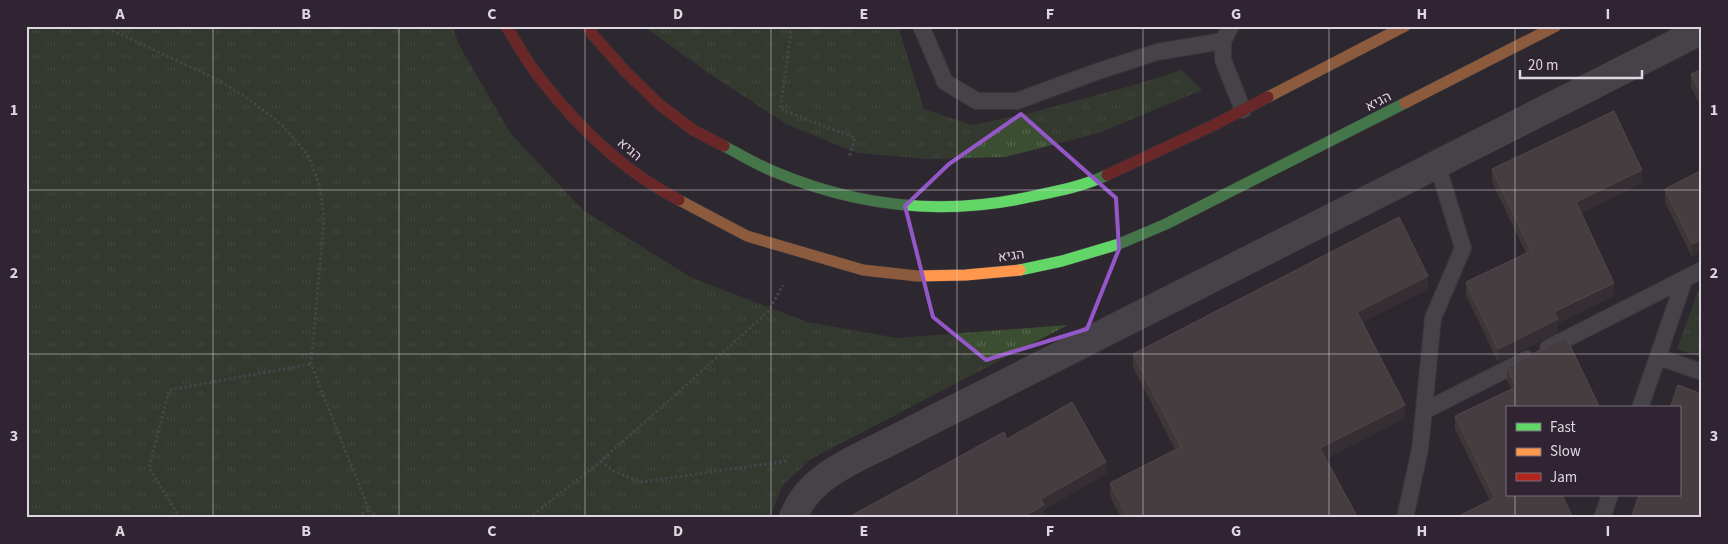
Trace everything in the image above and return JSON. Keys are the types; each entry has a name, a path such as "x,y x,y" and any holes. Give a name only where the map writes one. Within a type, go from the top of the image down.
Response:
{"street":[{"name":"הגיא","path":"506,26 538,76 574,118 616,157 655,188 747,236 863,270 927,276 1014,271 1062,261 1119,244 1235,191 1556,26"},
{"path":"588,26 625,71 660,105 693,130 774,172 876,202 921,208 1004,203 1096,180 1205,129 1405,26"},
{"path":"793,518 808,492 828,474 1702,30"}],"lane":[{"path":"921,26 946,82 977,101 1017,102 1096,72 1157,52 1223,41"},
{"path":"1231,26 1223,41 1223,60 1243,110"},
{"path":"1405,518 1420,449 1433,318 1463,248 1437,164"},
{"path":"1424,411 1702,270"},
{"path":"1641,406 1685,278"},
{"path":"1658,357 1702,372"},
{"path":"1602,518 1610,496"}],"path":[{"path":"103,26 218,80 247,98 282,125 308,155 320,187 324,219 310,364 370,510 378,518"},
{"path":"792,26 780,109 855,138 840,192"},
{"path":"529,518 601,461 768,312 801,253"},
{"path":"180,518 149,468 169,390 310,364"},
{"path":"601,461 613,471 641,482 784,461 799,462 828,474"},
{"path":"355,518 370,510"}],"highlighted area":[{"path":"1021,114 1116,198 1119,249 1087,329 986,360 933,317 905,206 949,164"}],"green space":[{"path":"26,26 452,26 460,47 511,134 583,210 692,278 807,322 897,338 1068,325 811,459 782,486 770,518 26,518"},
{"path":"643,26 898,26 924,109 972,125 1030,113 1182,70 1202,90 1099,133 1005,157 928,159 857,153 786,124 707,72"},
{"path":"1702,287 1702,357 1677,349 1699,288"}],"building":[{"path":"1702,69 1702,96 1691,74"},
{"path":"1614,111 1642,170 1576,202 1614,283 1554,312 1558,319 1498,349 1466,282 1531,251 1492,169"},
{"path":"1702,170 1702,239 1692,244 1665,189"},
{"path":"1399,217 1428,276 1357,312 1405,405 1320,448 1358,518 1128,518 1110,483 1181,447 1133,354"},
{"path":"1566,337 1599,406 1506,406 1506,496 1562,496 1573,518 1455,518 1495,498 1455,416 1516,387 1507,367"},
{"path":"1678,385 1702,394 1702,518 1631,518 1639,496 1680,496 1680,406 1671,406"},
{"path":"1072,402 1106,462 1041,499 1044,505 1022,518 847,518 1004,432 1007,439"}],"traffic: fast":[{"path":"1020,270 1062,261 1119,244 1166,224 1405,103"},
{"path":"724,146 762,166 806,184 870,200 903,205 968,206 1001,202 1071,188 1107,175"}],"traffic: slow":[{"path":"1268,97 1405,26"},
{"path":"1405,103 1556,26"},
{"path":"679,200 747,236 863,270 917,276 966,275 1020,270"}],"traffic: jam":[{"path":"506,26 539,77 585,130 639,176 679,200"},
{"path":"588,26 593,35 625,71 660,105 693,130 724,146"},
{"path":"1107,175 1214,125 1268,97"}]}
